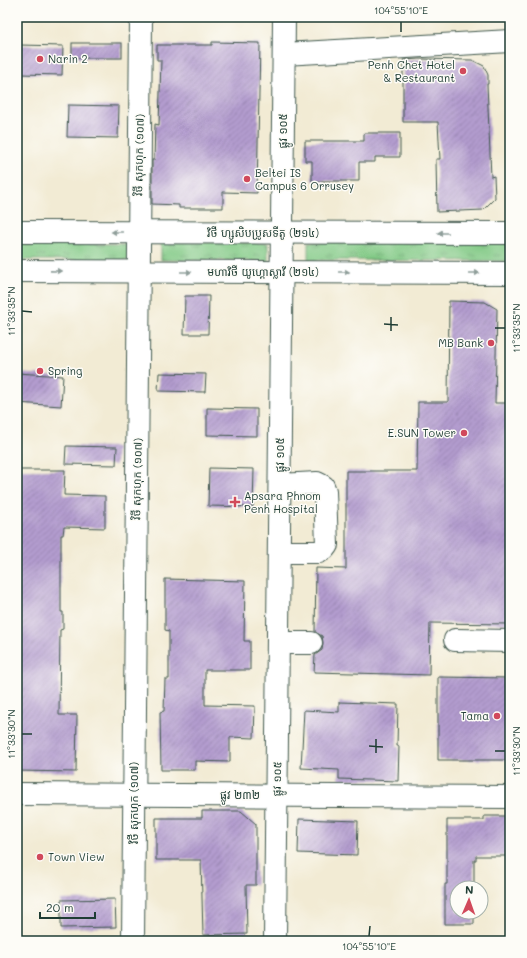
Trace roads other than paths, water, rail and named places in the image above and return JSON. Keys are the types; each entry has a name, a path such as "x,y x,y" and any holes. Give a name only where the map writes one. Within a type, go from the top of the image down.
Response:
{"street":[{"name":"វិថី សុកហុក (១០៧)","path":"133,941 140,17"},
{"name":"ផ្លូវ ១០៥","path":"275,941 284,17"},
{"path":"284,54 510,41"},
{"name":"វិថី ហ្សូសិបប្រូសទីតូ (២១៤)","path":"17,232 510,233"},
{"name":"មហាវិថី យូហ្គោស្លាវី (២១៤)","path":"17,271 510,273"},
{"path":"279,552 319,552 327,545 325,491 323,486 317,483 280,485"},
{"path":"455,640 510,641"},
{"path":"278,643 311,643"},
{"name":"ផ្លូវ ២៣២","path":"17,794 510,797"}],"place":[{"name":"Narin 2","path":"40,59"},
{"name":"Penh Chet Hotel & Restaurant","path":"463,71"},
{"name":"Beltei IS Campus 6 Orrusey","path":"247,179"},
{"name":"MB Bank","path":"491,343"},
{"name":"Spring","path":"40,371"},
{"name":"E.SUN Tower","path":"464,433"},
{"name":"Apsara Phnom Penh Hospital","path":"235,502"},
{"name":"Tama","path":"497,716"},
{"name":"Town View","path":"40,857"}]}
